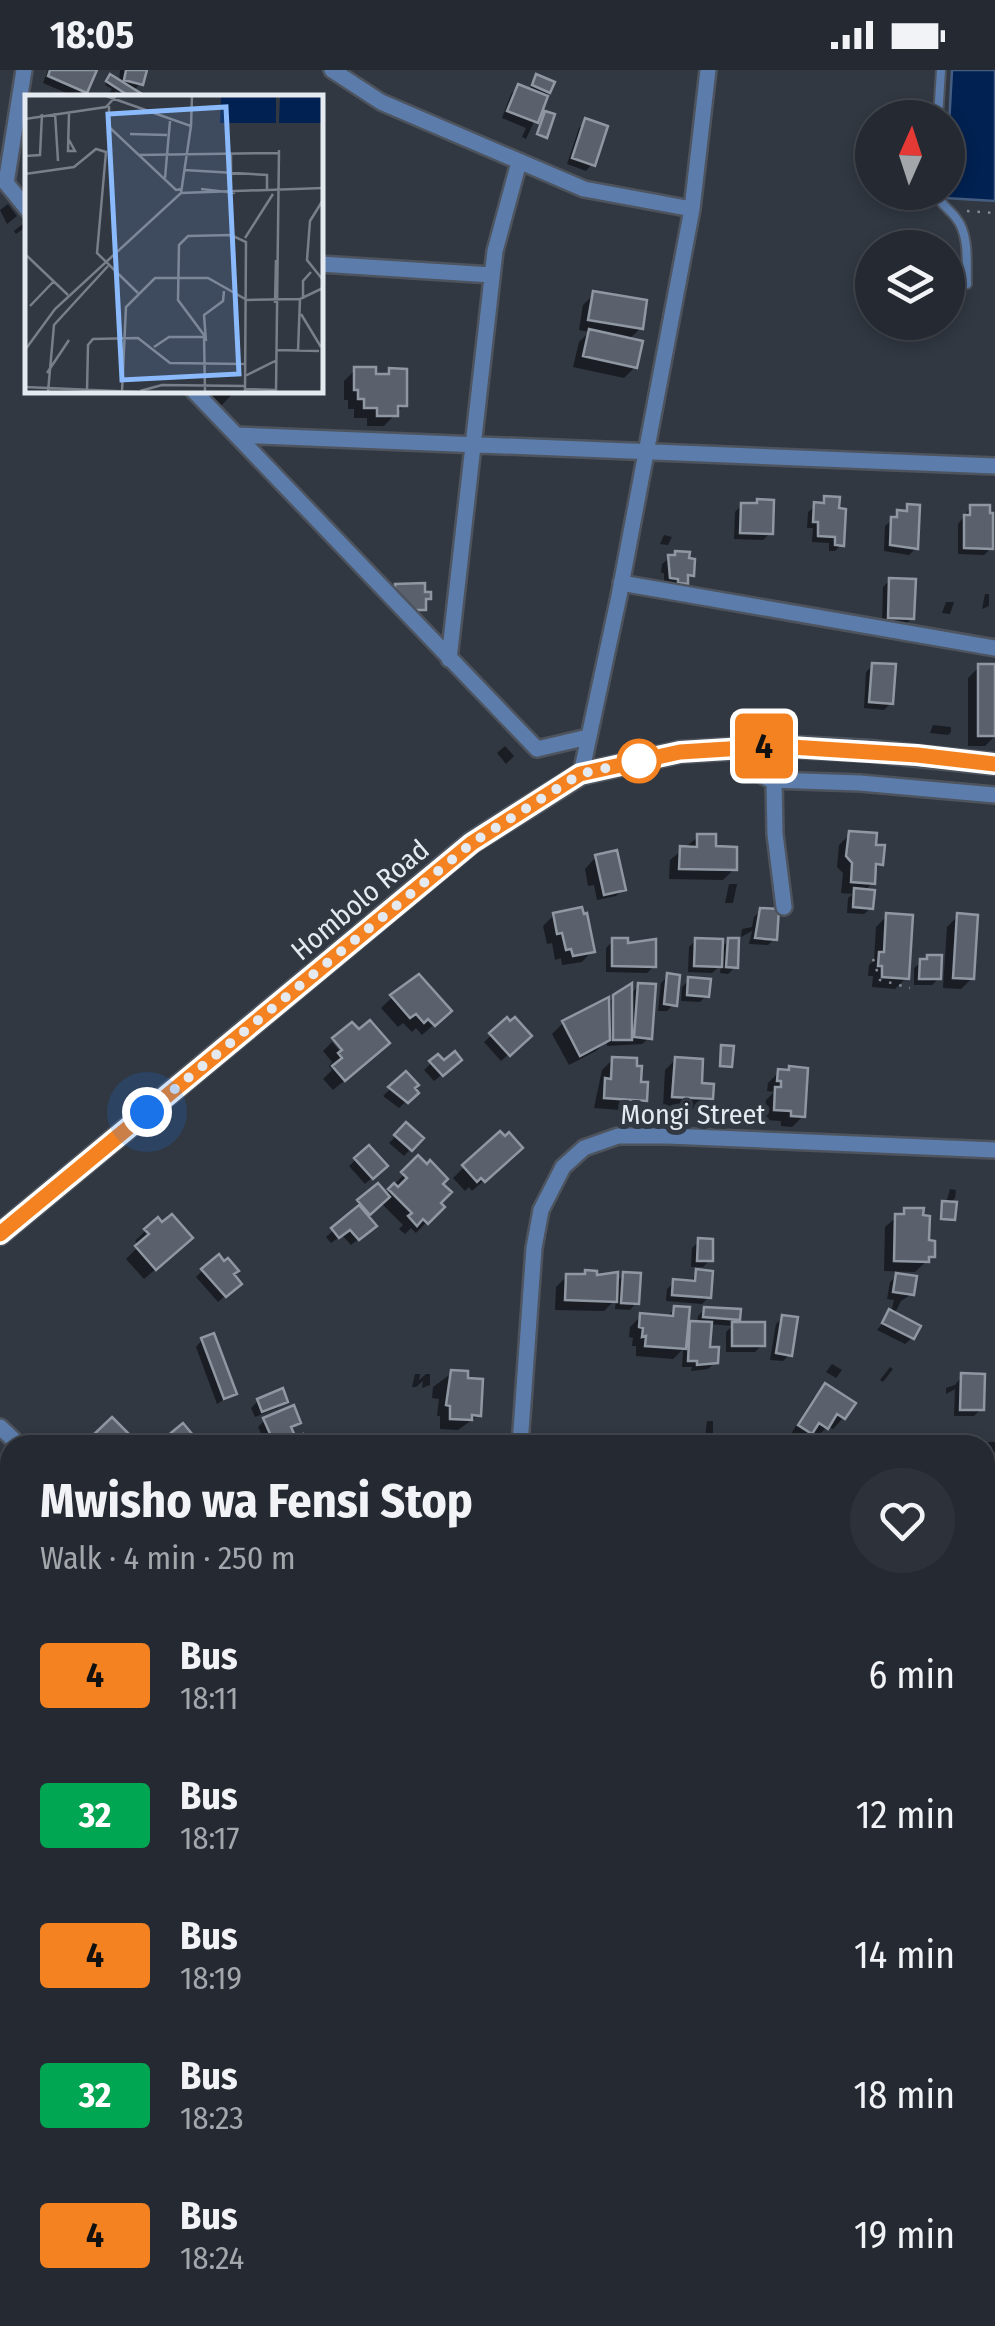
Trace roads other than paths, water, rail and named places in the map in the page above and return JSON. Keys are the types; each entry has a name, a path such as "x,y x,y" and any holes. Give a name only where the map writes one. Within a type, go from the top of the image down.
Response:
{"street":[{"path":"24,70 6,183 25,206"},
{"path":"580,774 621,583 692,209 708,70"},
{"path":"338,72 381,102 584,190 692,209"},
{"path":"449,659 495,250 520,162"},
{"path":"322,264 492,275"},
{"path":"195,392 537,749 588,738"},
{"path":"236,435 995,466"},
{"path":"621,583 995,648"},
{"name":"Hombolo Road","path":"0,1234 472,843 580,774 680,752 775,746 995,764"},
{"path":"749,747 754,771 774,780 995,794"},
{"path":"774,780 775,834 784,906"},
{"name":"Mongi Street","path":"521,1435 534,1248 542,1210 563,1168 584,1148 618,1136 668,1136 995,1150"}],"lane":[{"path":"939,100 941,70"},
{"path":"947,210 964,232 967,284"}],"water":[{"path":"952,70 995,70 995,201 965,199 965,100 950,100"}]}
